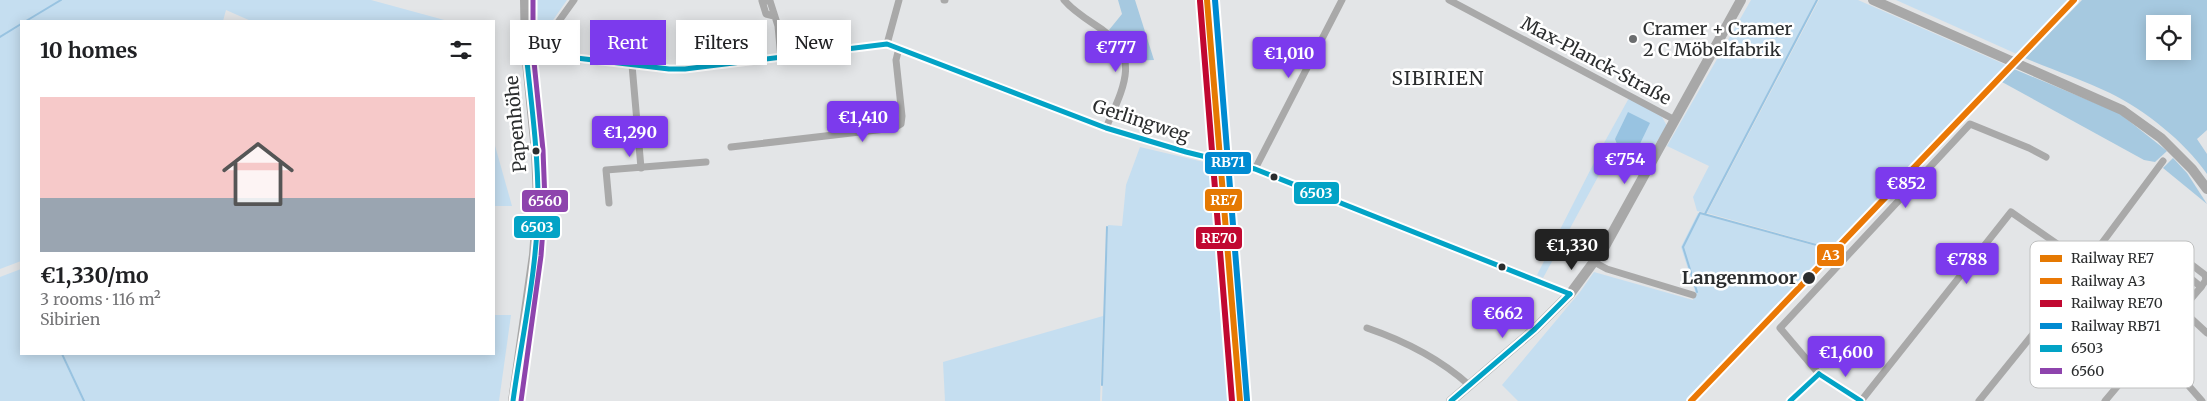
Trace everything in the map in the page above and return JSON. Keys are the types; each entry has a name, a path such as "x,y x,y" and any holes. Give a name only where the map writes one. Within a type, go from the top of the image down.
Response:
{"main road":[{"name":"Papenhöhe","path":"525,0 525,20"},
{"path":"1451,401 1534,329 1570,294 1594,262 1609,240 1741,0"},
{"path":"1872,0 2122,110 2161,138 2192,168 2207,189"},
{"name":"Papenhöhe","path":"513,401 534,255 538,201 536,151 527,65"}],"street":[{"path":"559,20 574,0"},
{"path":"887,44 899,0"},
{"path":"1064,0 1072,10 1110,35 1122,49 1126,62 1125,83 1106,128"},
{"path":"1255,169 1342,0"},
{"name":"Max-Planck-Straße","path":"1449,0 1675,120"},
{"path":"774,16 777,24"},
{"name":"Gerlingweg","path":"851,49 887,44 1106,128 1186,152 1255,169 1570,294"},
{"path":"731,147 894,128 901,124 902,116 896,60 899,48"},
{"name":"Gerlingweg","path":"643,65 685,69 777,58"},
{"path":"632,65 641,168"},
{"path":"2046,157 1970,124 1780,328 1819,374 1861,401 2011,212 2053,241"},
{"path":"2103,241 2162,161"},
{"path":"609,203 606,170 706,162"},
{"path":"1594,262 1607,268 1693,295"},
{"path":"2194,267 2205,276 2206,280 2194,295"},
{"path":"2194,281 2201,287"},
{"path":"2194,321 2207,333"},
{"path":"1367,328 1392,336 1432,357 1452,369 1469,386"},
{"path":"1979,401 2030,337"},
{"path":"1790,401 1819,374"},
{"path":"2105,401 2116,388"},
{"path":"2191,388 2202,401"}],"shaded area":[{"path":"0,0 371,0 444,20 249,20 226,10 223,20 20,20 20,261 0,269"},
{"path":"530,0 567,0 553,20 531,20"},
{"path":"1118,0 1135,0 1154,60 1131,61 1126,47 1109,30 1122,14"},
{"path":"1751,0 1816,0 1705,213 1697,211 1693,197 1709,166 1667,146"},
{"path":"1819,0 1858,0 2006,65 1831,248 1707,213"},
{"path":"1896,0 2072,0 2019,55"},
{"path":"2082,0 2207,0 2207,130 2197,139 2207,154 2207,174 2187,150 2163,128 2124,100 2100,88 2025,58"},
{"path":"2014,69 2119,113 2167,151 2155,162 2144,160 2002,82"},
{"path":"1629,98 1662,117 1667,126 1641,166 1612,151 1543,278 1537,275"},
{"path":"1628,112 1650,123 1637,150 1631,153 1619,149 1615,139"},
{"path":"495,146 512,206 495,206"},
{"path":"1140,147 1212,164 1232,401 1102,401 1108,225 1122,226 1126,185"},
{"path":"2173,158 2187,173 2207,204 2163,168"},
{"path":"1698,213 1830,250 1687,401 1518,401 1502,385 1580,292 1594,272 1693,300 1695,291 1681,247"},
{"path":"20,269 20,355 61,355 83,401 0,401 0,277"},
{"path":"495,315 511,315 499,401 84,401 63,355 495,355"},
{"path":"1103,316 1100,401 945,401 943,362"}],"waterway":[{"path":"28,20 61,0"},
{"path":"1705,214 1817,0"},
{"path":"0,37 20,25"},
{"path":"1697,292 1683,247 1700,213 1831,249 1886,192"},
{"path":"1102,385 1107,227"},
{"path":"62,355 84,401"}],"rail line":[{"name":"RE7","path":"1207,0 1240,401"},
{"name":"RB71","path":"1215,0 1247,400"},
{"name":"A3","path":"1691,401 2074,0"},
{"name":"RE70","path":"1200,1 1232,401"}],"transit line":[{"name":"6560","path":"521,401 541,256 545,202 543,150 533,52 533,0"},
{"name":"6503","path":"580,58 669,69 685,69 887,44 1106,128 1186,152 1255,169 1570,294"},
{"name":"6503","path":"513,401 532,276 537,225 537,163 527,65"},
{"name":"6503","path":"1451,401 1535,329 1570,294"},
{"name":"6503","path":"1819,374 1861,401"},
{"name":"6503","path":"1790,401 1819,374"}],"place":[{"name":"Cramer + Cramer 2 C Möbelfabrik","path":"1633,39"},
{"name":"Langenmoor","path":"1809,278"}],"district":[{"name":"SIBIRIEN","path":"1438,78"}]}
